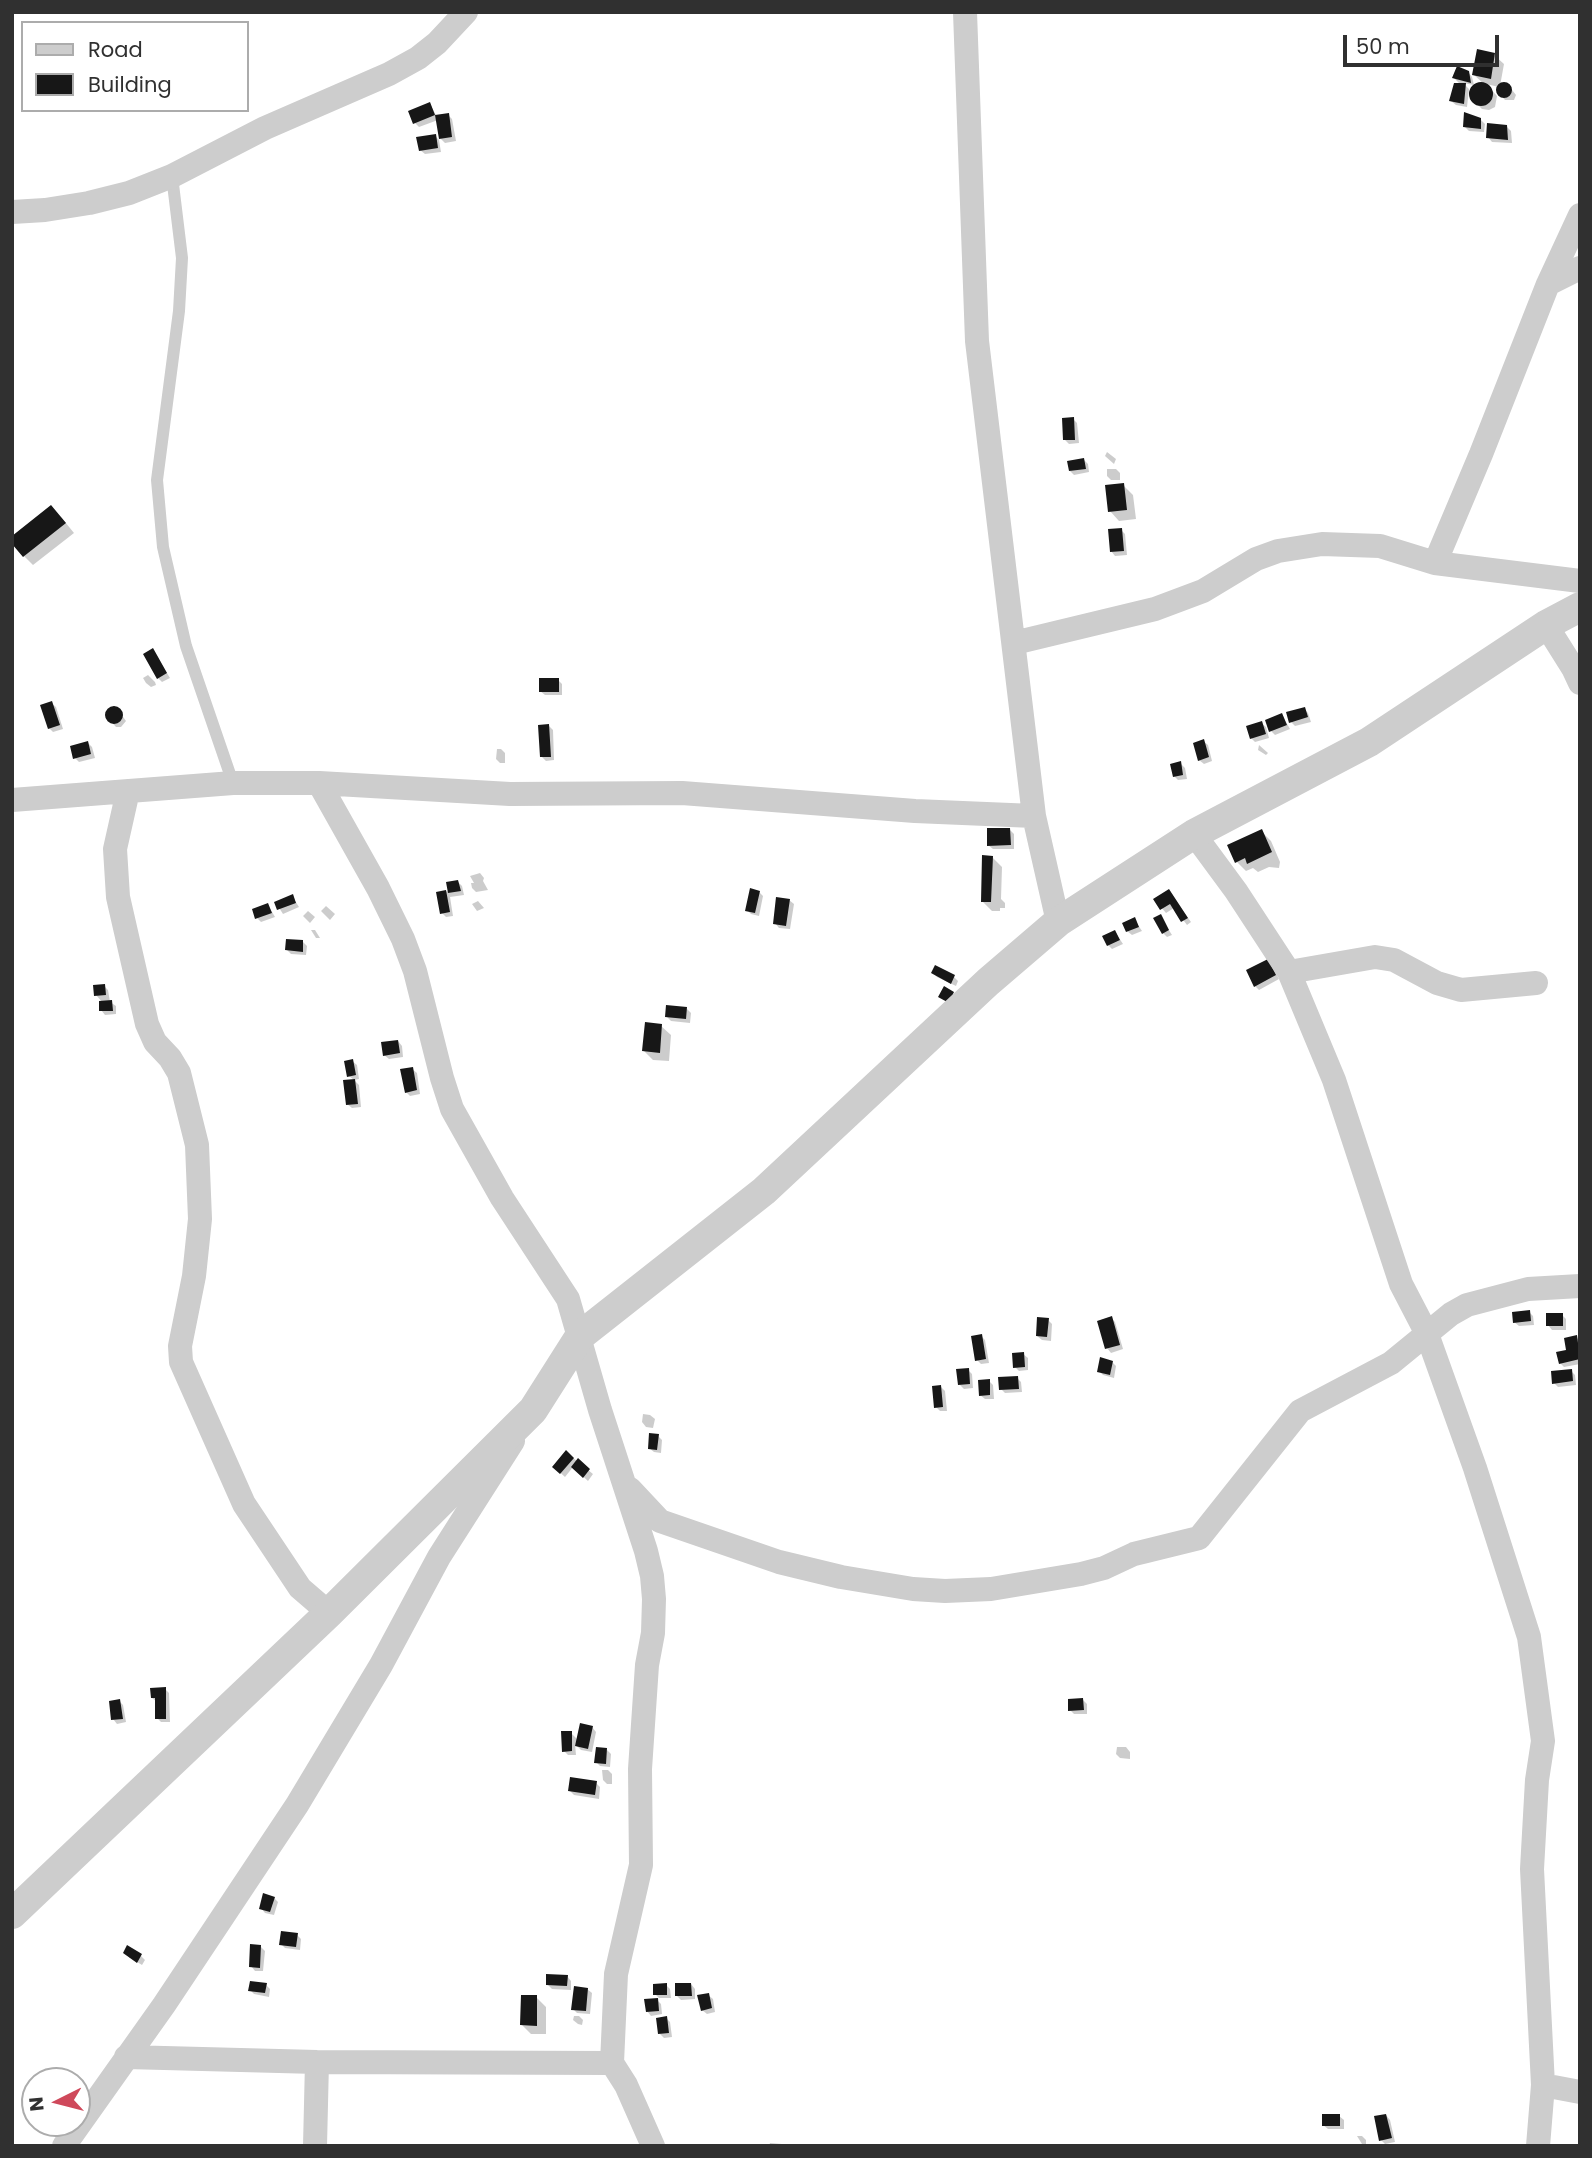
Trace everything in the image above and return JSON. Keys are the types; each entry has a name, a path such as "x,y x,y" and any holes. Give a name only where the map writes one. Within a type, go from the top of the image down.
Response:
{"street":[{"path":"12,212 89,203 129,193 172,176 265,128 418,58 437,43 466,12"},
{"path":"965,12 977,341 1034,816 1058,922"},
{"path":"1435,563 1548,284 1580,215"},
{"path":"1548,284 1580,268"},
{"path":"1014,643 1155,609 1203,591 1256,559 1278,551 1322,544 1380,546 1435,563 1580,581"},
{"path":"64,2146 298,1805 381,1665 439,1557 580,1336 764,1191 988,982 1058,922 1194,834 1369,742 1546,625 1580,607"},
{"path":"1546,625 1580,682"},
{"path":"12,800 233,783 319,783 510,794 682,793 915,811 1034,816"},
{"path":"319,783 378,888 403,939 415,971 452,1109 502,1198 568,1299 600,1410 646,1550 654,1599 640,1769 641,1865 616,1974 612,2063 626,2085 653,2146"},
{"path":"128,791 115,849 118,897 148,1024 155,1042 179,1073 197,1145 200,1220 194,1276 180,1346 181,1362 244,1504 300,1588 330,1613"},
{"path":"1194,834 1236,891 1289,972 1334,1080 1401,1284 1427,1334 1529,1637 1543,1741 1536,1780 1532,1869 1543,2085 1538,2146"},
{"path":"1289,972 1375,957 1394,960 1437,983 1461,990 1536,983"},
{"path":"626,1485 660,1521 779,1562 841,1577 913,1589 945,1591 991,1590 1081,1574 1104,1568 1134,1554 1199,1538 1300,1411 1391,1363 1451,1314 1487,1298 1528,1289 1580,1286"},
{"path":"12,1914 330,1613 533,1410"},
{"path":"126,2057 317,2062 612,2063"},
{"path":"315,2146 317,2062"},
{"path":"1543,2085 1580,2092"}],"lane":[{"path":"172,176 182,258 179,311 157,480 163,547 186,646 233,783"}],"building":[{"path":"1477,49 1495,53 1491,79 1472,75"},
{"path":"1457,66 1469,71 1471,83 1452,78"},
{"path":"1481,82 1490,85 1493,94 1490,103 1481,106 1472,103 1469,94 1472,85"},
{"path":"1501,82 1507,82 1512,90 1510,96 1501,98 1496,93 1496,87"},
{"path":"1454,83 1466,83 1464,104 1449,101"},
{"path":"430,102 435,115 413,124 408,111"},
{"path":"1464,112 1481,118 1481,129 1463,127"},
{"path":"449,113 452,137 439,139 435,115"},
{"path":"1487,123 1507,125 1508,140 1486,138"},
{"path":"436,134 438,148 419,151 416,137"},
{"path":"1074,417 1075,440 1063,440 1062,418"},
{"path":"1084,458 1086,469 1069,471 1067,461"},
{"path":"1124,483 1127,510 1108,512 1105,485"},
{"path":"51,505 66,523 23,557 12,544 12,536"},
{"path":"1122,528 1124,551 1110,552 1108,529"},
{"path":"153,648 167,673 157,679 143,654"},
{"path":"539,678 559,678 559,692 539,692"},
{"path":"52,701 60,725 48,729 40,705"},
{"path":"114,706 120,709 123,715 120,721 114,724 108,721 105,715 108,709"},
{"path":"1305,707 1308,717 1289,723 1286,712"},
{"path":"1282,713 1287,725 1269,732 1265,720"},
{"path":"1262,721 1266,734 1250,739 1246,726"},
{"path":"549,724 551,757 540,757 538,725"},
{"path":"1204,739 1209,757 1198,761 1193,743"},
{"path":"88,741 91,754 73,759 70,746"},
{"path":"1181,761 1183,775 1173,777 1170,764"},
{"path":"987,828 1010,828 1011,845 987,846"},
{"path":"1262,829 1272,852 1247,864 1245,858 1235,863 1227,845"},
{"path":"982,855 993,856 991,902 981,902"},
{"path":"458,880 461,891 448,893 446,882"},
{"path":"750,888 760,891 755,913 745,911"},
{"path":"1169,889 1188,918 1181,922 1170,904 1160,910 1153,899"},
{"path":"446,890 450,912 440,914 436,892"},
{"path":"293,894 296,903 277,910 274,902"},
{"path":"776,897 790,899 786,926 773,924"},
{"path":"268,903 272,913 255,919 252,909"},
{"path":"1161,914 1169,930 1162,934 1153,918"},
{"path":"1135,917 1139,927 1126,932 1122,923"},
{"path":"1115,930 1120,940 1107,946 1102,936"},
{"path":"286,939 303,940 303,952 285,950"},
{"path":"1268,959 1276,975 1254,987 1246,970"},
{"path":"935,965 955,975 951,984 931,973"},
{"path":"105,984 106,995 94,996 93,985"},
{"path":"944,986 954,992 949,1003 938,997"},
{"path":"112,1000 113,1011 99,1011 99,1001"},
{"path":"666,1005 687,1007 686,1019 665,1017"},
{"path":"645,1022 662,1024 660,1053 642,1051"},
{"path":"398,1040 400,1053 383,1056 381,1042"},
{"path":"353,1059 356,1075 347,1077 344,1061"},
{"path":"413,1067 417,1090 405,1093 400,1069"},
{"path":"355,1079 358,1104 346,1105 343,1080"},
{"path":"1530,1310 1531,1321 1513,1323 1512,1312"},
{"path":"1546,1313 1563,1313 1563,1326 1546,1326"},
{"path":"1112,1316 1120,1345 1105,1349 1097,1321"},
{"path":"1037,1317 1049,1318 1047,1337 1036,1336"},
{"path":"982,1334 986,1359 975,1361 971,1336"},
{"path":"1577,1335 1580,1359 1559,1364 1556,1352 1566,1350 1564,1338"},
{"path":"1024,1352 1025,1367 1013,1368 1012,1353"},
{"path":"1100,1357 1113,1361 1110,1375 1097,1372"},
{"path":"969,1368 970,1384 958,1385 956,1369"},
{"path":"1572,1369 1573,1381 1552,1384 1551,1371"},
{"path":"1018,1376 1019,1389 999,1390 998,1377"},
{"path":"990,1379 990,1395 979,1396 978,1380"},
{"path":"941,1385 943,1407 934,1408 932,1386"},
{"path":"649,1433 659,1434 657,1450 648,1449"},
{"path":"566,1450 574,1458 560,1474 552,1467"},
{"path":"578,1458 590,1469 583,1478 571,1467"},
{"path":"166,1687 166,1719 155,1719 155,1698 151,1698 150,1688"},
{"path":"1083,1698 1084,1710 1068,1711 1068,1699"},
{"path":"120,1699 123,1719 111,1720 109,1701"},
{"path":"580,1723 593,1726 588,1749 575,1746"},
{"path":"561,1731 572,1731 572,1751 562,1752"},
{"path":"596,1747 607,1748 606,1764 594,1763"},
{"path":"570,1777 597,1781 595,1795 568,1791"},
{"path":"263,1893 275,1897 270,1912 259,1909"},
{"path":"281,1931 298,1933 296,1947 279,1945"},
{"path":"250,1944 261,1945 260,1968 249,1967"},
{"path":"127,1945 142,1954 137,1963 123,1953"},
{"path":"546,1974 568,1975 567,1986 546,1985"},
{"path":"250,1981 267,1983 265,1993 248,1991"},
{"path":"667,1983 667,1995 653,1995 653,1984"},
{"path":"675,1983 691,1983 692,1996 675,1996"},
{"path":"574,1986 588,1988 586,2011 571,2010"},
{"path":"709,1993 712,2008 701,2011 697,1995"},
{"path":"521,1995 537,1995 537,2026 520,2025"},
{"path":"658,1998 659,2011 646,2012 644,1999"},
{"path":"667,2016 669,2033 658,2034 656,2018"},
{"path":"1322,2114 1340,2114 1340,2126 1322,2126"},
{"path":"1386,2114 1392,2138 1379,2141 1374,2116"}]}
